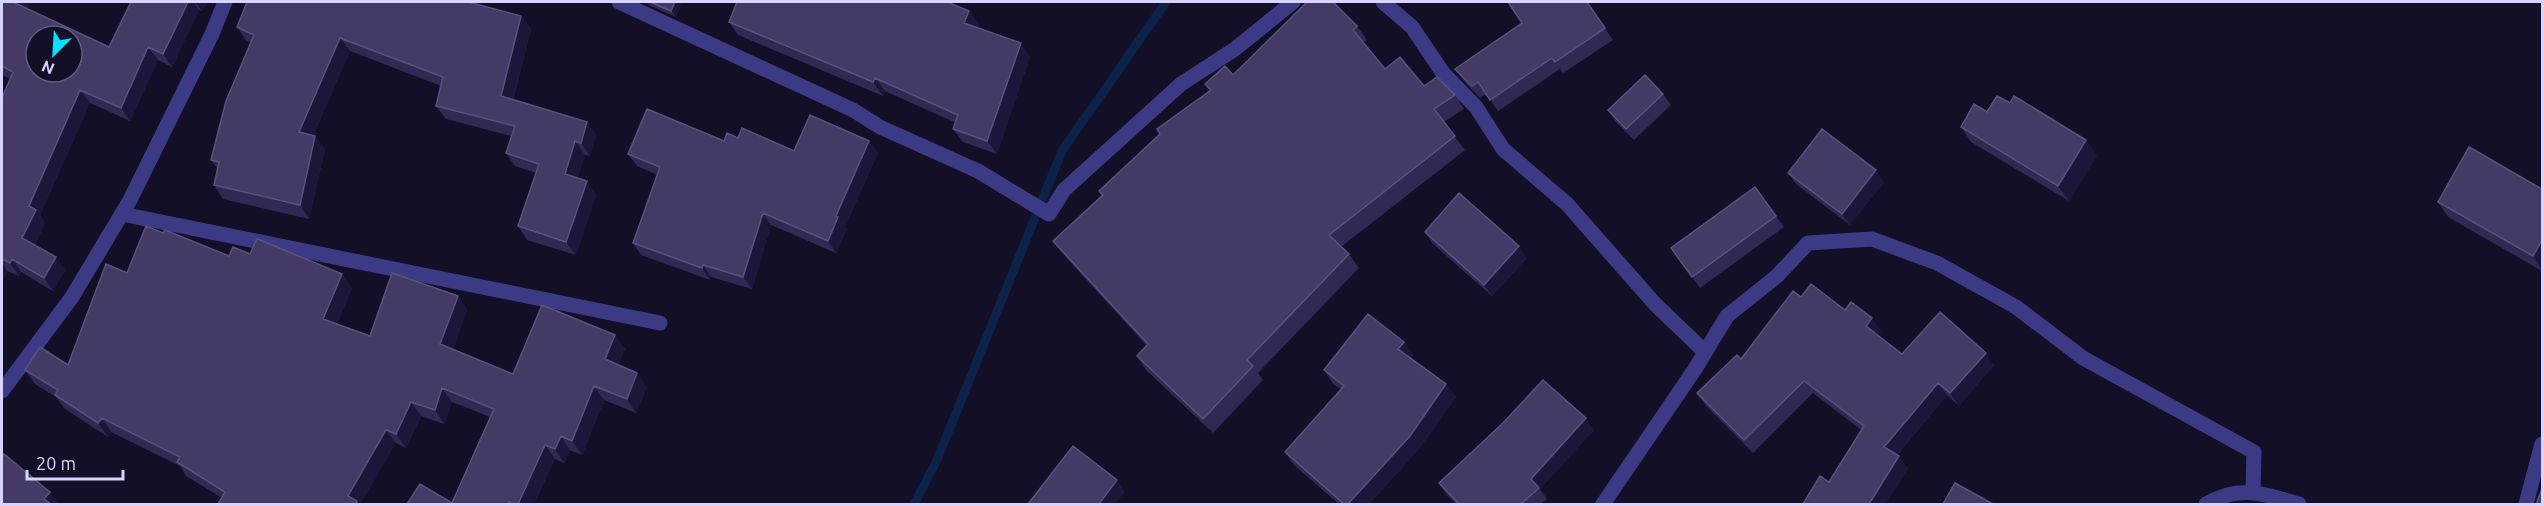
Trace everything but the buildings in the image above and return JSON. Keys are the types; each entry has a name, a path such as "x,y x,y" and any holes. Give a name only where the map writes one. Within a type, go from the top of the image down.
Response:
{"street":[{"path":"2,391 72,297 122,214 212,34 225,2"},
{"path":"619,2 853,110 880,127 978,171 1049,214 1064,190 1181,84 1235,49 1293,2"},
{"path":"1383,2 1412,27 1443,73 1476,107 1503,149 1568,204 1655,304 1705,352"},
{"path":"122,214 660,323"},
{"path":"1603,504 1705,352 1727,315 1777,276 1808,243 1872,239 1937,263 2016,307 2083,358 2254,452 2253,491"},
{"path":"2526,504 2542,444"},
{"path":"2206,504 2219,497 2253,491 2299,504"}],"waterway":[{"path":"914,504 937,460 1062,151 1166,2"}]}
